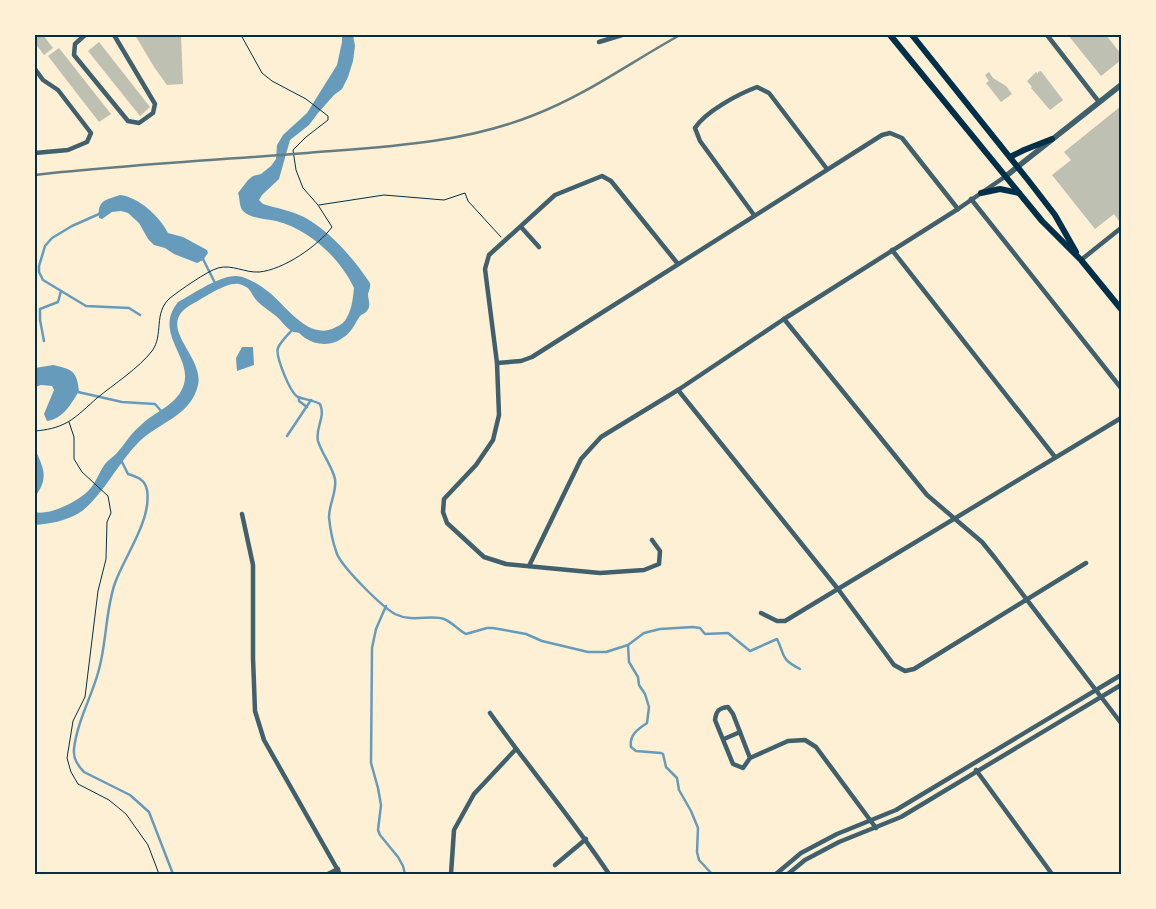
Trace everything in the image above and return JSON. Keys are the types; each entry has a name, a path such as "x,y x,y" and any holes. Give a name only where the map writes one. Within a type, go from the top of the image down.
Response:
{"main road":[{"path":"890,35 1042,221 1081,260 1121,309"},
{"path":"912,35 1055,215 1081,260"},
{"path":"1010,157 1052,139"},
{"path":"981,192 1000,189 1019,193"}],"street":[{"path":"86,35 75,44 74,55 128,121 139,123 153,113 155,104 114,35"},
{"path":"599,42 622,35"},
{"path":"1048,35 1099,102"},
{"path":"35,69 43,80 58,90 91,133 87,142 68,150 35,153"},
{"path":"529,566 581,459 601,437 622,422 678,390 784,319 958,209 1018,167 1121,85"},
{"path":"754,215 700,141 695,128 700,120 743,92 757,87 769,94 828,169"},
{"path":"497,362 521,361 532,357 874,139 890,133 902,138 958,209"},
{"path":"652,540 660,551 659,564 644,570 600,573 506,564 484,557 447,523 443,512 444,499 476,464 493,440 499,415 497,362 485,269 489,255 555,195 602,176 611,181 678,264"},
{"path":"971,199 1121,388"},
{"path":"521,227 539,247"},
{"path":"1081,260 1121,228"},
{"path":"892,250 1055,458"},
{"path":"784,319 927,495 982,542 1121,723"},
{"path":"678,390 838,589 894,665 905,671 914,669 1086,563"},
{"path":"761,613 776,621 785,621 1121,418"},
{"path":"242,514 253,565 252,658 255,711 264,740 339,872 328,874"},
{"path":"776,874 801,853 837,834 871,822 896,810 1121,675"},
{"path":"788,874 805,860 840,842 901,817 1121,685"},
{"path":"750,758 733,714 728,707 720,708 715,720 733,764 743,768 750,758 788,742 805,740 816,747 876,828"},
{"path":"490,713 586,839 609,874"},
{"path":"724,739 740,732"},
{"path":"451,874 454,830 474,794 516,749"},
{"path":"972,765 1052,874"},
{"path":"555,865 586,839"}],"path":[{"path":"35,432 55,428 68,422 152,350 156,340 158,320 162,308 169,299 214,270 231,266 247,271 260,272 290,262 311,247 332,227 318,205 303,188 296,170 293,150 328,120 328,116 306,99 272,81 262,73 241,35"},
{"path":"464,188 468,201 505,241"},
{"path":"318,205 384,195 444,200 465,193"},
{"path":"68,422 74,437 74,460 82,472 108,496 111,513 107,522 106,559 98,591 85,698 73,721 67,758 70,772 78,784 109,800 126,814 148,845 159,874"}],"water":[{"path":"342,35 353,35 355,46 353,61 342,89 334,95 309,125 290,140 279,179 259,200 263,204 304,217 341,246 370,283 368,310 360,316 347,335 340,340 320,344 310,341 299,333 290,330 255,299 249,289 239,284 223,287 194,303 182,312 177,321 178,331 198,374 198,385 188,405 137,444 87,507 74,516 63,520 35,525 35,512 41,513 56,510 71,503 89,490 105,464 134,432 171,403 181,391 185,374 171,334 170,324 171,313 178,302 215,282 237,276 250,280 270,293 291,314 308,327 326,330 340,325 346,319 351,307 354,288 341,266 322,246 300,231 276,221 246,214 241,207 238,193 248,180 253,176 261,174 271,166 276,159 277,145 283,135 307,113 337,65"},
{"path":"120,195 134,200 148,209 160,221 168,233 183,237 207,250 208,253 203,260 197,263 154,245 148,239 139,223 128,213 121,211 112,212 102,219 99,218 101,204"},
{"path":"242,347 253,347 254,365 237,371 236,358"},
{"path":"53,365 65,368 75,375 79,391 70,406 62,414 53,420 47,421 44,414 54,390 52,386 41,385 35,387 35,368"},
{"path":"35,449 43,468 44,479 35,497"}],"building":[{"path":"35,35 43,35 53,48 44,55 35,43"},
{"path":"135,35 181,35 183,84 167,85"},
{"path":"1068,35 1106,35 1121,54 1121,60 1101,76"},
{"path":"99,42 150,107 140,116 88,51"},
{"path":"59,48 111,114 99,122 48,56"},
{"path":"1041,71 1063,100 1050,110 1027,81 1036,72 1038,74"},
{"path":"989,72 993,78 1006,86 1012,94 1001,102 986,83 989,81 985,75"},
{"path":"1121,106 1121,219 1119,221 1114,214 1095,229 1052,175 1071,160 1064,152"}],"waterway":[{"path":"99,214 72,226 52,238 45,246 39,272 43,280 86,306 129,308 140,315"},
{"path":"203,259 216,285"},
{"path":"44,341 40,309 58,302 61,291"},
{"path":"293,329 278,348 279,358 287,382 295,394 298,397 320,404 322,409 317,436 335,479 335,489 329,517 337,554 363,586 389,610 408,618 433,617 444,619 466,634 493,628 526,634 542,641 588,652 606,652 628,645 644,633 660,629 693,627 700,628 705,634 728,633 750,651 777,639 786,659 800,669"},
{"path":"78,392 122,402 155,404 162,412"},
{"path":"299,398 299,401 307,407"},
{"path":"287,436 311,400"},
{"path":"121,460 128,474 137,477 144,483 147,490 146,513 115,583 109,605 101,662 78,729 74,755 77,764 84,772 130,795 149,812 173,874"},
{"path":"386,606 376,629 372,648 371,763 381,805 378,830 398,857 405,874"},
{"path":"628,645 629,662 638,677 639,685 645,694 649,707 647,723 637,730 631,739 631,747 636,751 663,754 666,767 677,778 679,790 698,828 697,852 699,860 712,874"}],"railway":[{"path":"35,175 137,165 393,146 422,143 479,132 507,125 572,98 680,35"}]}
